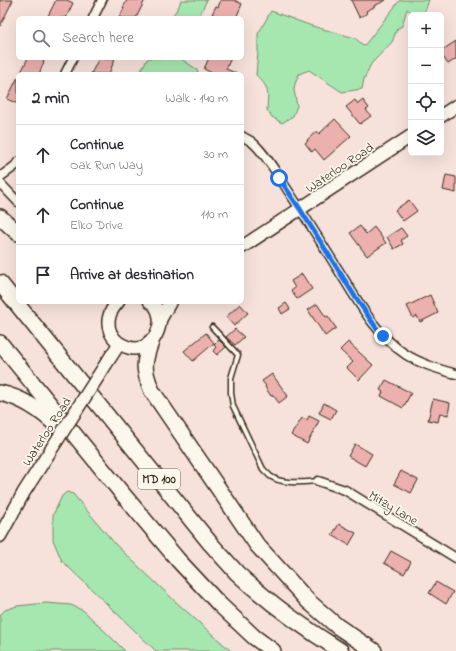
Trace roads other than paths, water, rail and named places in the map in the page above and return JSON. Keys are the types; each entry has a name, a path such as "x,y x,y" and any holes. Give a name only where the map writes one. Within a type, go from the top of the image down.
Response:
{"highway":[{"path":"0,216 16,231"},
{"name":"MD 100","path":"0,283 16,303"},
{"name":"MD 100","path":"17,304 210,543 237,572 273,604 306,629 341,651"},
{"path":"151,342 146,357 145,368 146,378 152,391 257,545 308,601 337,626 374,651"},
{"name":"MD 100","path":"0,343 178,560 219,604 273,651"},
{"path":"0,393 20,399 35,407 48,417 121,492"}],"main road":[{"path":"444,115 455,111"},
{"name":"Waterloo Road","path":"244,246 408,138"},
{"path":"116,304 111,310 108,320 110,332 114,340 119,344 135,348 144,347 157,335 160,320 156,306 153,304"},
{"path":"160,320 169,304"},
{"name":"Waterloo Road","path":"0,536 24,492 119,344"}],"street":[{"path":"94,16 102,0"},
{"path":"66,72 72,60"},
{"path":"244,137 252,142 263,154 377,329 405,354 421,362 456,374"},
{"path":"0,176 16,165"},
{"path":"0,183 16,200"},
{"name":"Mitzy Lane","path":"318,481 345,490 456,558"}],"lane":[{"path":"212,327 238,355 231,378 233,406 263,469 270,477 280,480 290,482 318,481"}]}
